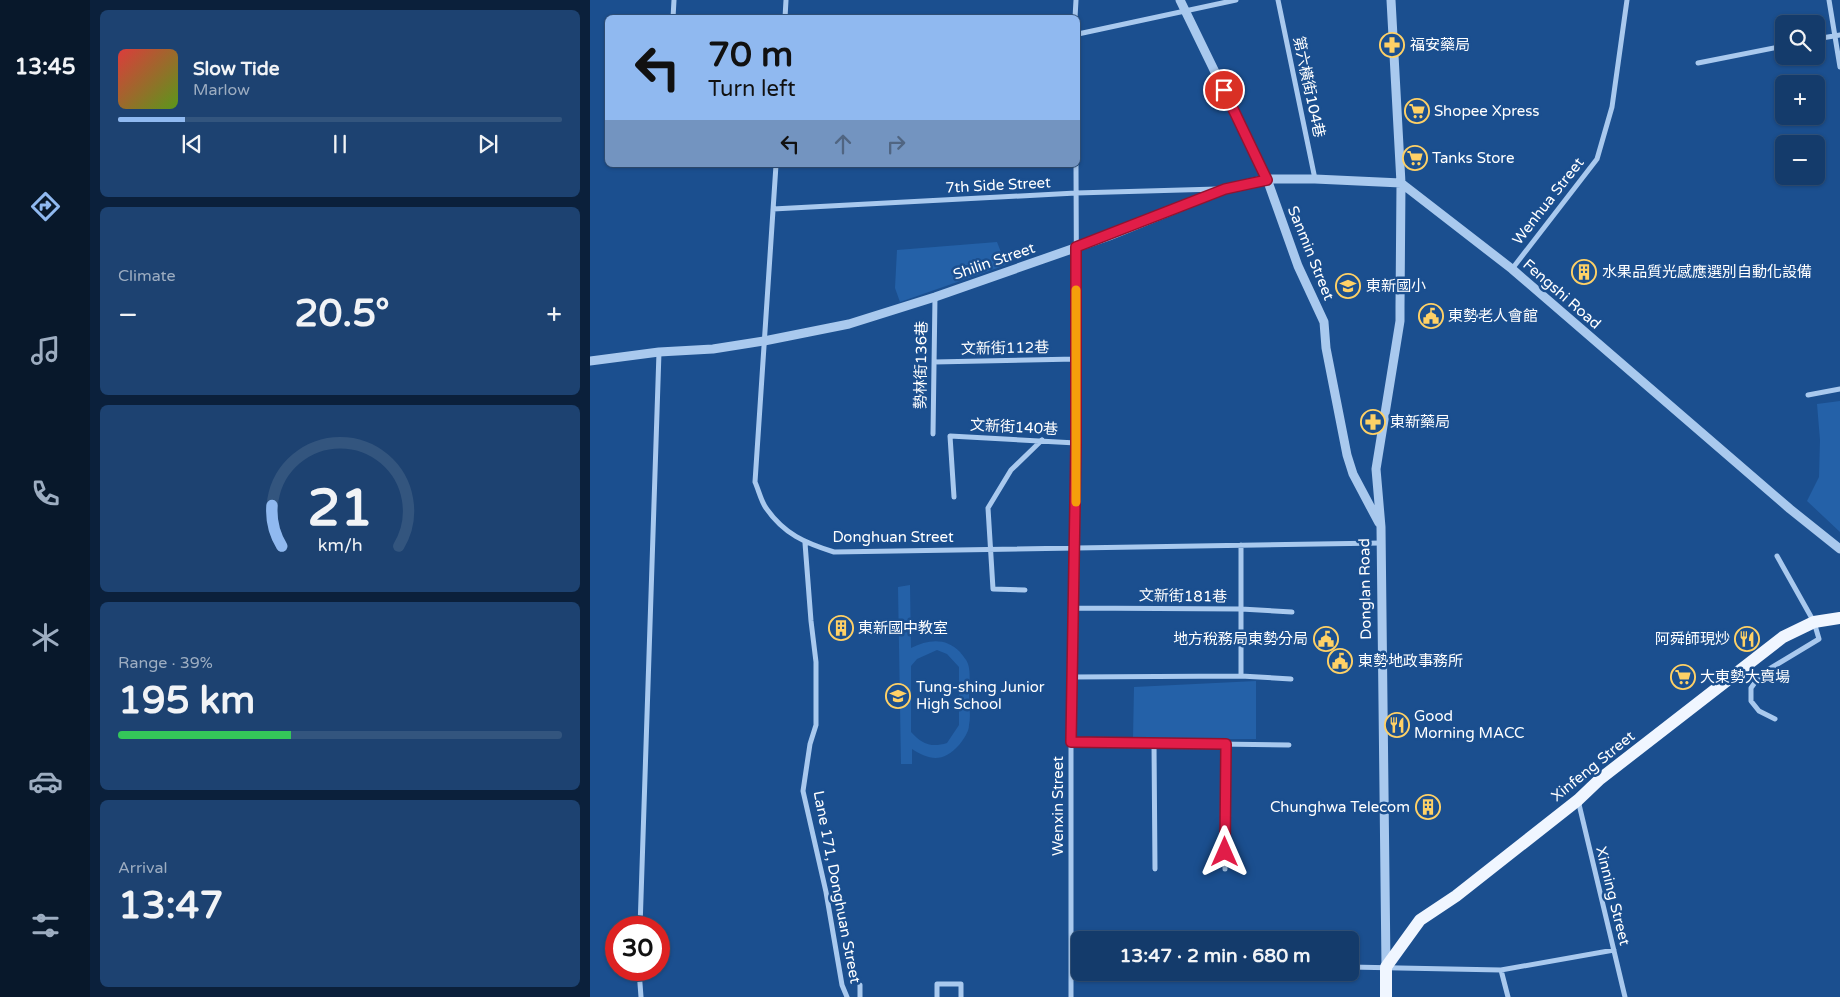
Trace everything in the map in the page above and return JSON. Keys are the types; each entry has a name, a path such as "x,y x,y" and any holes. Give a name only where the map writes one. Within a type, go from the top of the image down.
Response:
{"main road":[{"name":"Xinfeng Street","path":"1386,967 1420,920 1456,896 1578,800 1600,779 1782,637 1814,622 1840,618"},
{"name":"Donglan Road","path":"1386,967 1386,997"}],"street":[{"path":"673,15 674,0"},
{"path":"785,15 786,0"},
{"path":"1075,15 1076,0"},
{"name":"Sanmin Street","path":"1180,0 1267,180 1298,266 1324,322 1326,348 1329,355 1347,455 1353,474 1381,527"},
{"path":"1080,34 1236,0"},
{"name":"第六橫街104巷","path":"1278,0 1315,179"},
{"path":"1391,0 1401,183"},
{"name":"Wenhua Street","path":"1512,269 1597,159 1612,107 1627,0"},
{"path":"1829,0 1837,35 1840,67"},
{"path":"1698,63 1775,48"},
{"name":"Donghuan Street","path":"776,167 755,482 765,507 782,527 806,543 834,552 1381,543"},
{"name":"Wenxin Street","path":"1072,931 1071,742 1076,444 1076,167"},
{"name":"Shilin Street","path":"590,361 659,352 713,349 849,324 935,297 1076,247 1225,189 1267,180 1315,179 1401,183"},
{"name":"Fengshi Road","path":"1401,183 1512,269 1790,509 1840,549"},
{"name":"Donglan Road","path":"1386,967 1381,527 1376,469 1400,321 1401,183"},
{"name":"7th Side Street","path":"773,209 1076,193 1225,189"},
{"name":"勢林街136巷","path":"933,434 935,297"},
{"path":"640,916 659,352"},
{"name":"文新街112巷","path":"934,362 1076,359"},
{"path":"1808,395 1840,389"},
{"name":"文新街140巷","path":"954,498 950,436 1042,440 1076,444"},
{"path":"1025,590 993,589 988,508 1011,470 1042,440"},
{"name":"Lane 171, Donghuan Street","path":"806,543 811,621 816,662 816,725 810,744 803,791 826,892 842,985 848,997"},
{"path":"1241,544 1241,676"},
{"path":"1775,719 1759,711 1751,701 1751,688 1760,674 1818,639 1814,622 1778,556"},
{"name":"文新街181巷","path":"1074,608 1292,612"},
{"path":"1073,677 1241,676 1291,679"},
{"path":"1071,742 1289,745"},
{"path":"1154,743 1154,869"},
{"path":"1225,869 1226,744"},
{"name":"Xinning Street","path":"1578,800 1625,997"},
{"path":"1359,967 1501,970 1614,950"},
{"path":"1501,970 1508,997"},
{"path":"639,981 640,997"},
{"name":"Wenxin Street","path":"1071,997 1072,981"},
{"path":"937,997 937,984 961,984 961,997"},
{"path":"860,985 860,997"}],"shaded area":[{"path":"997,242 1006,265 900,302 895,288 897,250"},
{"path":"1840,401 1840,532 1807,501 1819,477 1820,440 1817,404"},
{"path":"910,585 911,648 936,641 948,644 960,652 967,662 969,671 970,722 964,738 953,751 942,757 925,756 912,749 912,764 901,764 898,587","holes":["937,650 947,654 959,667 959,725 947,743 931,745 923,742 911,732 911,666 917,659"]},
{"path":"1256,681 1256,739 1133,739 1134,687"}],"slow traffic":[{"path":"1076,290 1076,502"}],"place":[{"name":"福安藥局","path":"1392,45"},
{"name":"Shopee Xpress","path":"1417,111"},
{"name":"Tanks Store","path":"1415,158"},
{"name":"水果品質光感應選別自動化設備","path":"1584,272"},
{"name":"東新國小","path":"1348,286"},
{"name":"東勢老人會館","path":"1431,316"},
{"name":"東新藥局","path":"1373,422"},
{"name":"東新國中教室","path":"841,628"},
{"name":"地方稅務局東勢分局","path":"1326,639"},
{"name":"阿舜師現炒","path":"1747,639"},
{"name":"東勢地政事務所","path":"1340,661"},
{"name":"大東勢大賣場","path":"1683,677"},
{"name":"Tung-shing Junior High School","path":"898,696"},
{"name":"Good Morning MACC","path":"1397,725"},
{"name":"Chunghwa Telecom","path":"1428,807"}],"route":[{"path":"1224,90 1267,180 1225,189 1109,236 1076,247 1076,444 1071,742 1226,744 1225,852"}]}
